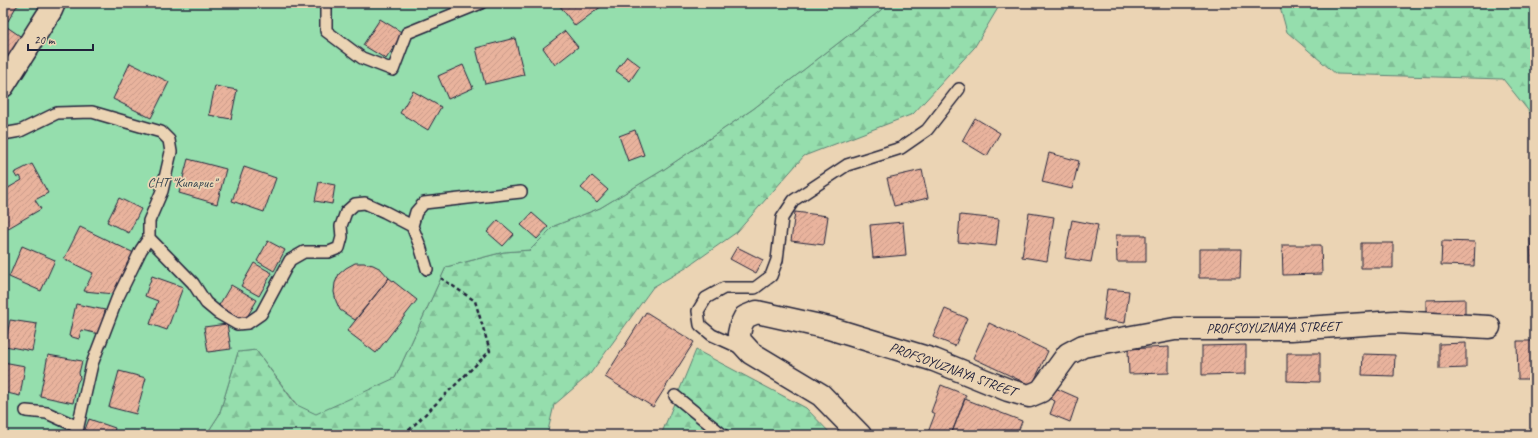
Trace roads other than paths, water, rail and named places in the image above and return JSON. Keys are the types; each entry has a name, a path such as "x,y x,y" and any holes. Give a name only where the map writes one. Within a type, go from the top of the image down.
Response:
{"street":[{"path":"3,86 54,3"},
{"name":"PROFSOYUZNAYA STREET","path":"860,435 821,395 751,353 740,341 739,334 745,317 757,312 829,328 934,360 1008,390 1029,396 1041,391 1068,354 1083,346 1176,329 1291,329 1395,322 1489,327"}],"lane":[{"path":"326,3 326,31 362,58 393,70 407,33 481,3"},
{"path":"751,353 712,335 700,325 698,311 706,298 724,288 755,288 771,276 777,260 782,218 794,200 847,166 901,148 926,130 959,89"},
{"path":"3,134 20,131 57,112 92,112 161,132 170,140 171,152 162,191 149,221 149,238 141,250 116,299 94,357 77,431 47,413 26,411"},
{"path":"427,269 412,226 416,212 424,203 521,192"},
{"path":"149,238 193,283 206,303 218,313 237,324 248,324 261,314 290,260 304,252 329,252 339,248 342,237 341,226 346,212 355,204 365,203 412,226"},
{"path":"676,396 723,435"}],"park label":[{"name":"СНТ \"Кипарис\"","path":"182,182"}]}
